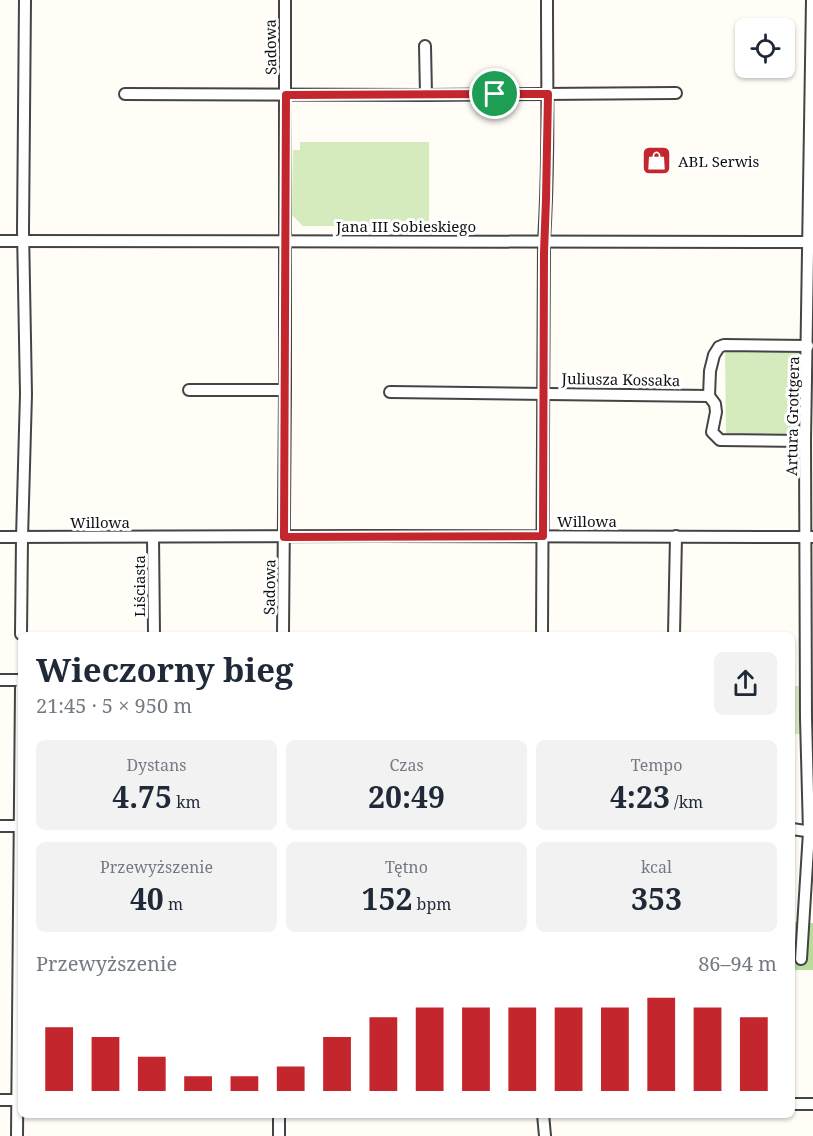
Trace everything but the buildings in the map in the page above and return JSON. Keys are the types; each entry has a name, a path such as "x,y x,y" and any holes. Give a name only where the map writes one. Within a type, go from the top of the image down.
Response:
{"street":[{"path":"21,632 26,394 23,241 25,0"},
{"name":"Sadowa","path":"283,632 285,0"},
{"path":"542,632 547,0"},
{"name":"Artura Grottgera","path":"801,959 811,832 810,536 805,441 810,243 812,0"},
{"path":"425,46 426,95"},
{"path":"125,94 676,93"},
{"name":"Jana III Sobieskiego","path":"0,241 810,243"},
{"path":"805,441 720,440 712,432 716,408 709,396 710,372 719,347 724,345 807,346"},
{"path":"189,390 285,390"},
{"name":"Juliusza Kossaka","path":"390,392 709,396"},
{"path":"674,632 676,536"},
{"name":"Willowa","path":"0,537 810,536"},
{"name":"Liściasta","path":"153,537 154,632"},
{"path":"0,680 18,680"},
{"path":"0,826 18,826"},
{"path":"795,829 811,832"},
{"path":"0,1100 18,1100"},
{"path":"795,1104 813,1104"},
{"path":"17,1136 18,1118"},
{"path":"279,1118 279,1136"},
{"path":"543,1118 545,1136"}],"green space":[{"path":"300,142 429,142 429,226 303,226 292,215 293,150 300,150"},
{"path":"725,349 801,350 800,438 726,438"},
{"path":"795,686 800,686 800,734 795,734"},
{"path":"795,922 813,923 813,970 795,970"}],"place":[{"name":"ABL Serwis","path":"657,161"}],"route":[{"path":"495,94 548,94 544,253 543,536 284,537 286,95 495,94"}]}
